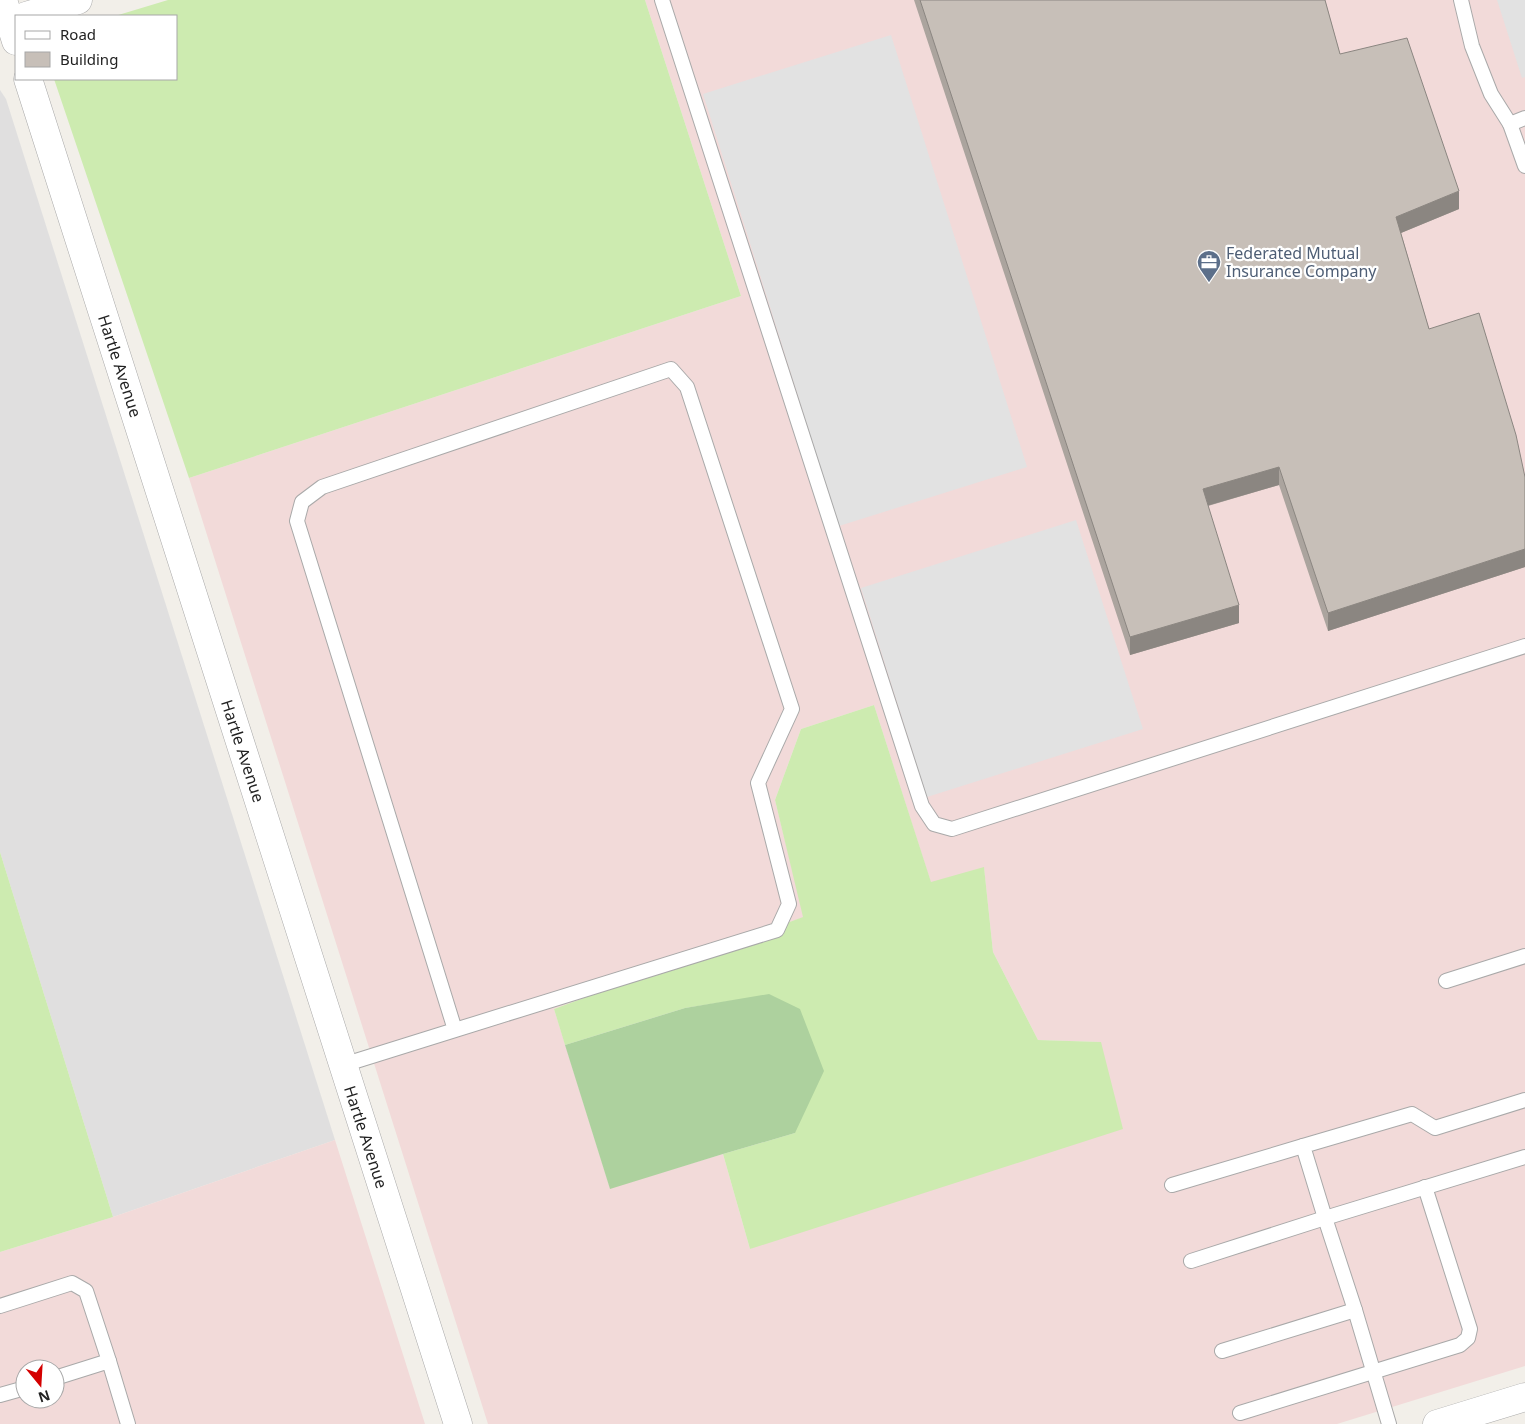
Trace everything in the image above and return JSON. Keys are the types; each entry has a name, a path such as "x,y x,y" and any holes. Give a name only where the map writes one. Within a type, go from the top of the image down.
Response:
{"street":[{"path":"28,15 78,0"},
{"name":"Hartle Avenue","path":"28,80 458,1424"},
{"path":"1437,1424 1525,1399"}],"lane":[{"path":"662,0 922,806 934,824 952,829 1525,646"},
{"path":"1461,0 1472,46 1491,94 1510,124 1525,166"},
{"path":"1510,124 1525,118"},
{"path":"343,1065 776,930 790,904 758,783 792,709 687,387 671,369 322,486 302,502 297,522 455,1030"},
{"path":"1446,980 1525,956"},
{"path":"1172,1185 1412,1114 1435,1128 1525,1100"},
{"path":"1303,1146 1389,1424"},
{"path":"1191,1260 1525,1157"},
{"path":"1240,1413 1460,1345 1468,1338 1470,1329 1425,1187"},
{"path":"0,1306 72,1283 86,1291 128,1424"},
{"path":"1222,1351 1355,1310"},
{"path":"65,1375 109,1361"},
{"path":"0,1395 15,1391"}],"shaded area":[{"path":"645,0 1525,0 1525,1366 1337,1424 488,1424 189,478 741,296","holes":["874,705 931,883 984,868 993,952 1038,1040 1101,1042 750,1249 723,1154 610,1188 554,1009 804,917 775,800 801,729"]},
{"path":"1497,0 1525,0 1525,77 1522,78"},
{"path":"891,35 1027,467 839,526 703,94"},
{"path":"0,90 6,99 335,1140 113,1217 0,852"},
{"path":"1076,520 1143,729 927,797 861,588"},
{"path":"335,1140 425,1424 0,1424 0,1252 113,1217"}],"green space":[{"path":"168,0 645,0 741,296 189,478 54,80 178,80 178,15 118,15"},
{"path":"874,705 931,882 984,867 993,952 1038,1040 1101,1042 1123,1129 750,1249 723,1154 795,1133 800,1010 768,995 685,1008 565,1045 554,1009 803,917 775,800 801,729"},
{"path":"0,852 113,1217 0,1252"},
{"path":"769,994 800,1009 824,1071 795,1133 610,1189 565,1045 685,1008"}],"building":[{"name":"Federated Mutual Insurance Company","path":"920,0 1325,0 1340,54 1407,38 1459,191 1396,217 1429,329 1479,313 1516,435 1525,477 1525,549 1328,613 1279,467 1203,489 1239,605 1130,637"}],"place":[{"name":"Federated Mutual Insurance Company","path":"1209,283"}]}
